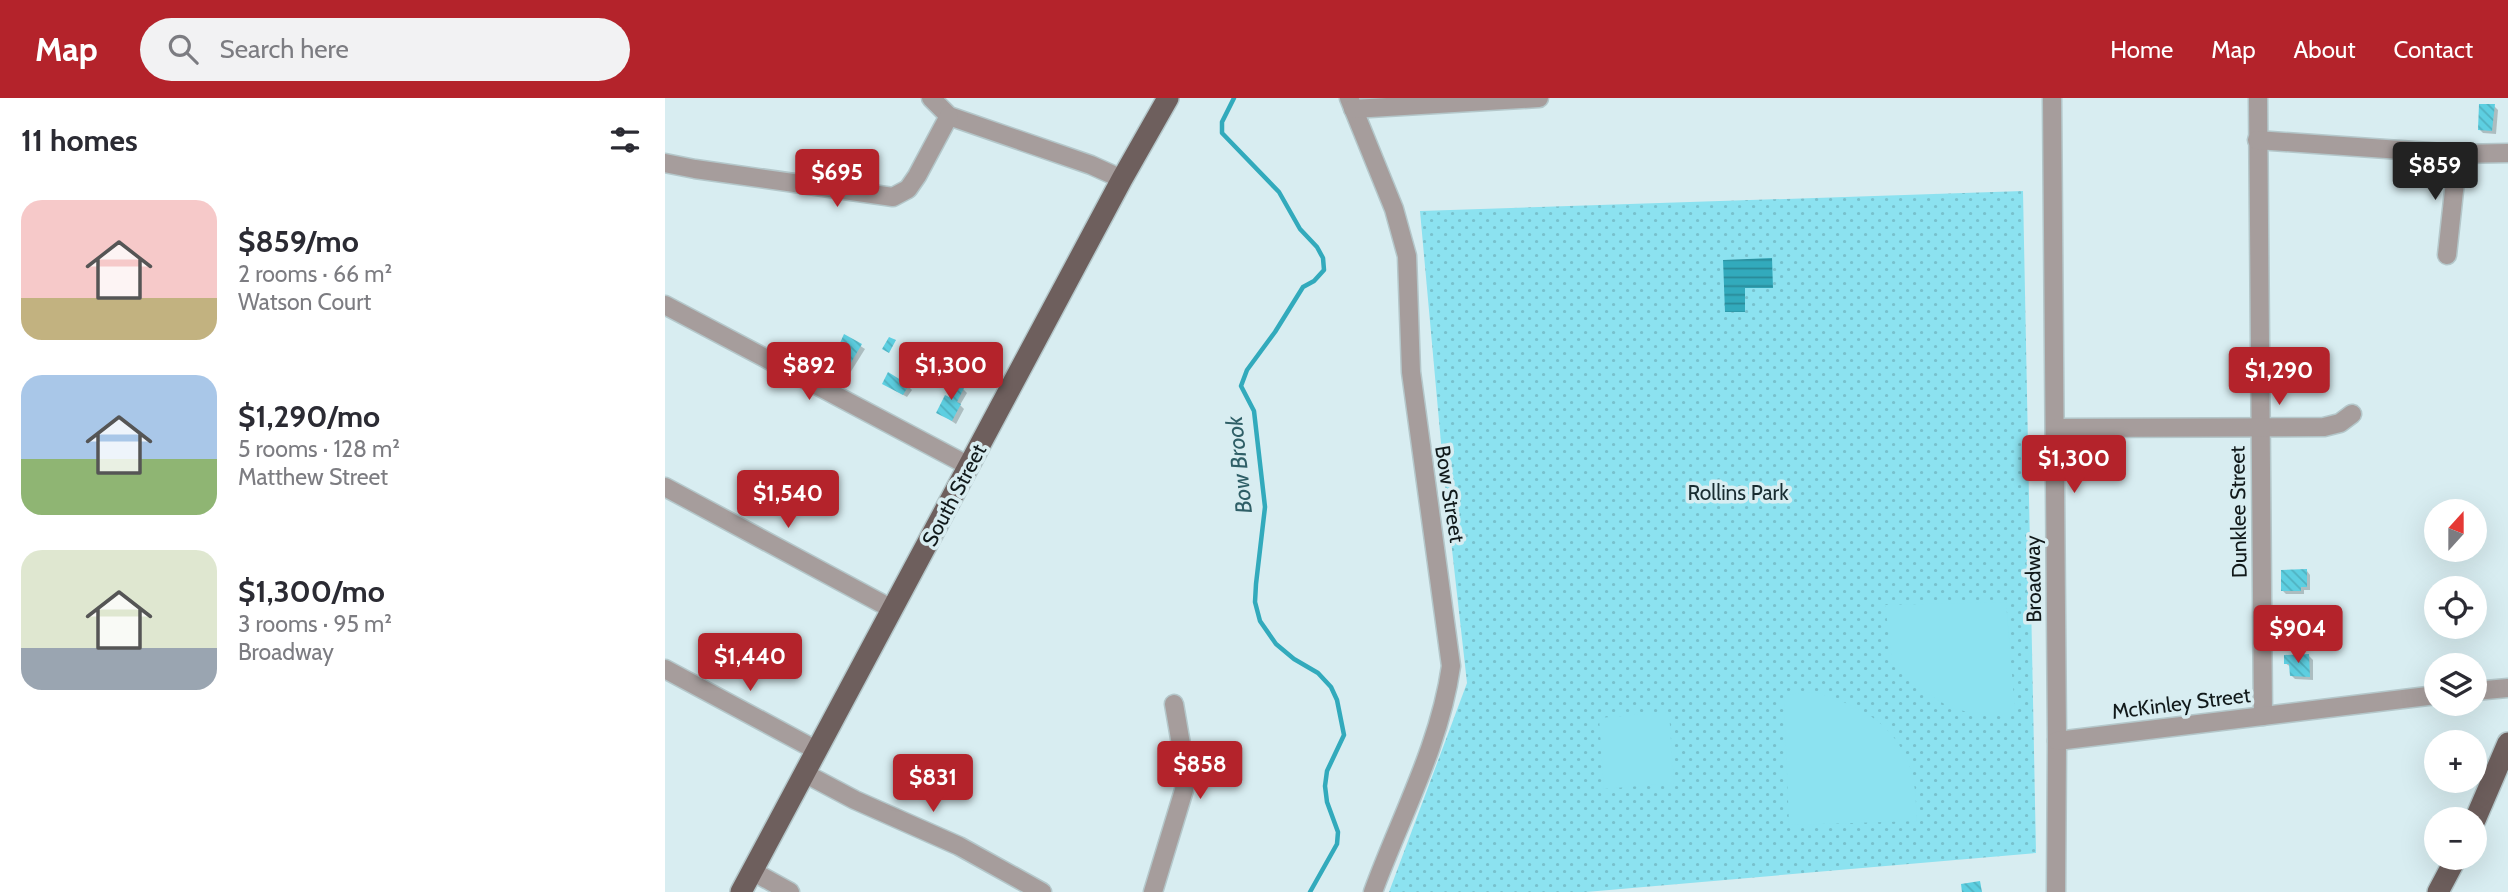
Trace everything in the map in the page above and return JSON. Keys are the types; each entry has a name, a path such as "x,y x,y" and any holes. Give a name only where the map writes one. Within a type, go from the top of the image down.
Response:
{"main road":[{"name":"South Street","path":"741,892 1122,179 1168,98"},
{"path":"2481,807 2508,743"},
{"path":"2438,892 2450,870"}],"street":[{"path":"931,98 949,116 1091,164 1122,179"},
{"path":"1351,103 1539,98"},
{"name":"Broadway","path":"2052,98 2056,892"},
{"name":"Dunklee Street","path":"2258,98 2263,716"},
{"name":"Bow Street","path":"1351,103 1394,209 1407,256 1413,385 1451,666 1447,699 1431,746 1373,892"},
{"path":"665,163 893,197 908,189 917,176 949,116"},
{"path":"2257,140 2458,154 2508,153"},
{"path":"2447,255 2458,154"},
{"path":"665,305 969,466"},
{"path":"2055,428 2324,427 2340,423 2352,414"},
{"path":"665,487 892,609"},
{"path":"665,669 816,750"},
{"path":"2487,690 2508,688"},
{"name":"McKinley Street","path":"2057,741 2424,696"},
{"path":"1153,892 1184,790 1186,773 1174,704"},
{"path":"804,773 855,800 959,846 1042,892"},
{"path":"752,871 790,892"}],"green space":[{"name":"Rollins Park","path":"2023,191 2036,853 1586,892 1389,892 1467,683 1445,487 1420,211"},
{"path":"2006,602 2015,711 1985,716 1951,708 1913,685 1892,656 1885,605"},
{"path":"1815,692 1865,713 1891,734 1909,764 1914,783 1917,821 1789,825 1784,695"},
{"path":"1669,712 1674,783 1604,789 1599,718"}],"shaded area":[{"path":"1772,258 1773,288 1745,288 1745,312 1725,312 1723,260"}],"building":[{"path":"2479,104 2495,104 2492,131 2478,130"},
{"path":"844,334 862,344 846,371 831,363"},
{"path":"889,337 896,340 889,353 882,349"},
{"path":"888,372 909,385 903,395 882,384"},
{"path":"951,381 964,388 957,402 961,404 952,421 936,413 945,395 949,397 951,393 947,390"},
{"path":"2307,569 2307,587 2301,587 2301,591 2281,591 2281,570"},
{"path":"2286,618 2305,618 2305,627 2311,627 2311,621 2322,620 2323,635 2286,638"},
{"path":"2309,654 2310,677 2290,676 2289,664 2284,664 2284,655"},
{"path":"1980,881 1982,892 1962,892 1961,884"}],"waterway":[{"name":"Bow Brook","path":"1234,98 1222,122 1222,133 1279,192 1300,229 1317,247 1323,258 1324,270 1314,281 1303,287 1247,370 1241,386 1254,411 1265,507 1255,602 1260,621 1276,644 1294,659 1318,673 1331,687 1337,700 1344,735 1327,771 1325,786 1327,802 1338,832 1337,844 1310,892"}]}
